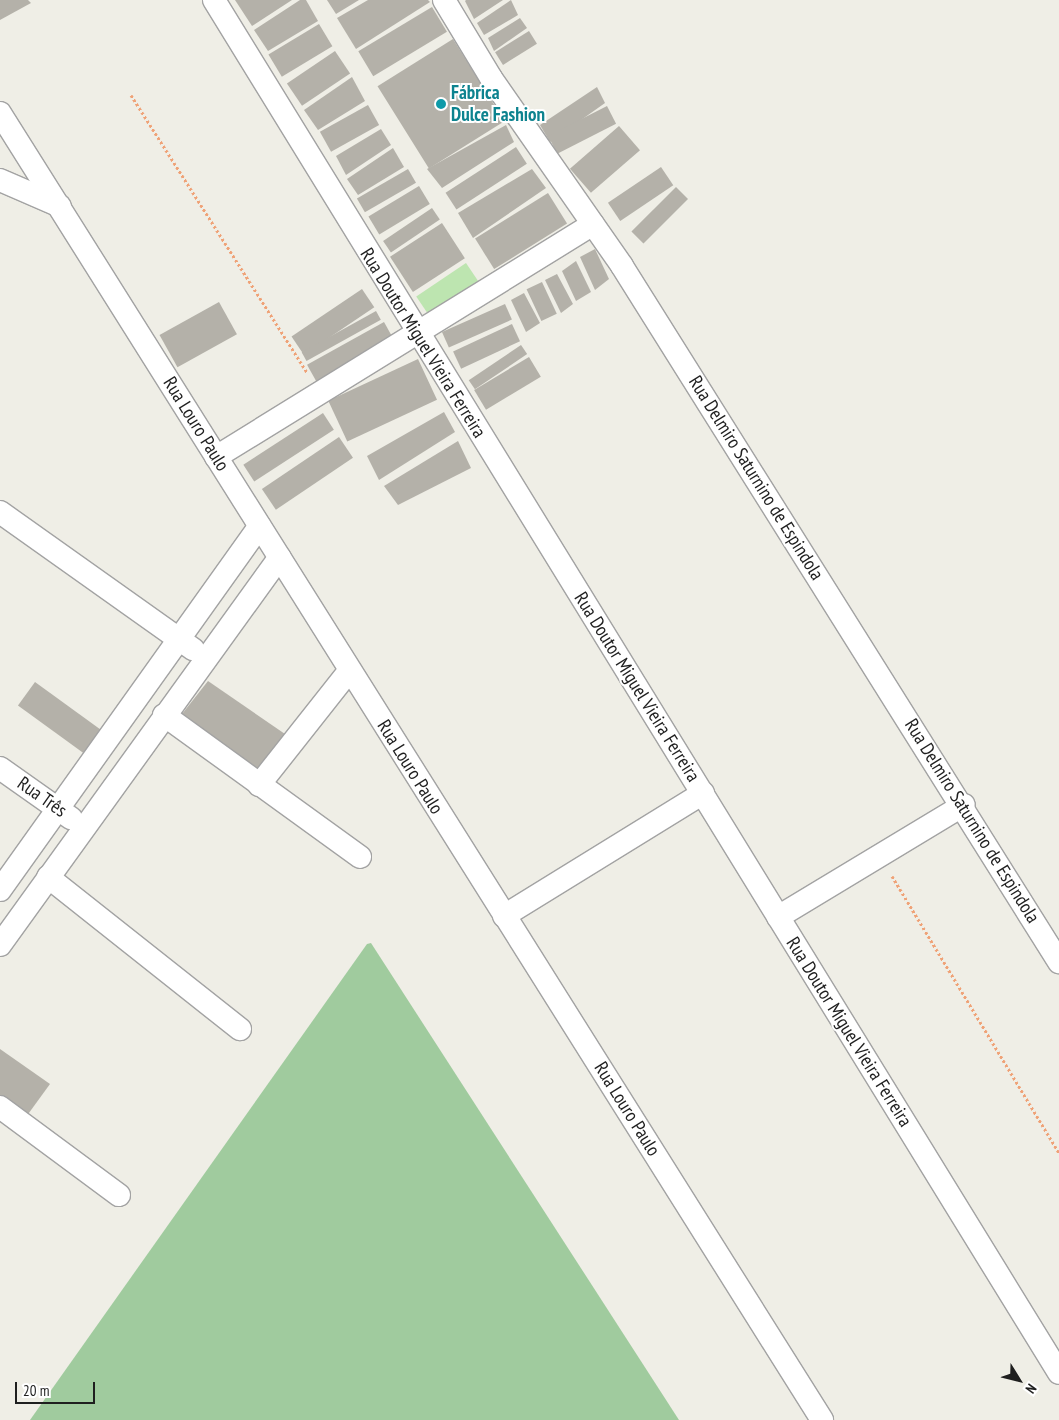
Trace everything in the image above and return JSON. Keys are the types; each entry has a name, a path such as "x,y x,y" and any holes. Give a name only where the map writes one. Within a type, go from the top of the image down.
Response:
{"street":[{"name":"Rua Doutor Miguel Vieira Ferreira","path":"214,0 418,335 703,793 1059,1373"},
{"name":"Rua Delmiro Saturnino de Espindola","path":"444,0 491,78 593,224 964,805 1059,962"},
{"name":"Rua Louro Paulo","path":"0,113 280,557 349,671 822,1420"},
{"path":"0,180 60,206"},
{"path":"216,457 418,335 593,224"},
{"path":"0,512 205,658"},
{"path":"0,890 260,526"},
{"path":"0,945 205,658 280,557"},
{"path":"259,785 349,671"},
{"path":"164,715 360,856"},
{"name":"Rua Três","path":"0,768 84,827"},
{"path":"504,916 703,793"},
{"path":"778,917 964,805"},
{"path":"48,877 240,1029"},
{"path":"0,1108 119,1195"}],"path":[{"path":"131,95 320,393"},
{"path":"880,856 1059,1153"}],"green space":[{"path":"466,263 480,284 430,317 416,297"},
{"path":"371,943 679,1420 30,1420 367,944"}],"building":[{"path":"0,0 28,0 31,3 0,20"},
{"path":"235,0 292,0 252,26"},
{"path":"300,0 306,0 318,21 268,51 254,30"},
{"path":"327,0 359,0 336,14"},
{"path":"368,0 428,0 430,2 356,49 337,18"},
{"path":"466,0 503,0 474,19 465,1"},
{"path":"511,0 518,15 484,35 477,23"},
{"path":"432,7 447,32 373,76 358,51"},
{"path":"520,18 527,28 494,51 488,38"},
{"path":"319,24 332,46 282,77 268,54"},
{"path":"529,31 537,44 503,65 495,52"},
{"name":"Fábrica Dulce Fashion","path":"453,39 504,121 429,168 378,86"},
{"path":"335,51 350,73 302,106 287,83"},
{"path":"352,77 365,101 318,130 304,110"},
{"path":"597,87 605,103 550,142 540,125"},
{"path":"368,105 379,125 331,152 320,132"},
{"path":"607,106 616,124 557,154 548,136"},
{"path":"506,125 514,142 442,188 427,169"},
{"path":"619,126 640,150 591,193 570,169"},
{"path":"381,129 391,145 346,175 336,156"},
{"path":"516,147 527,164 456,210 446,193"},
{"path":"393,148 404,167 358,195 347,179"},
{"path":"661,167 673,185 620,221 608,203"},
{"path":"408,169 416,183 365,212 357,199"},
{"path":"532,169 546,188 473,238 458,213"},
{"path":"419,186 430,204 379,234 368,216"},
{"path":"676,187 688,199 643,244 631,232"},
{"path":"548,193 567,224 494,269 475,239"},
{"path":"432,208 440,220 391,253 383,241"},
{"path":"442,223 465,258 413,292 390,257"},
{"path":"595,249 609,279 595,290 580,257"},
{"path":"576,261 591,292 576,301 562,271"},
{"path":"557,274 573,304 561,313 545,280"},
{"path":"542,282 557,314 541,321 527,289"},
{"path":"362,289 374,307 304,355 292,337"},
{"path":"524,293 540,323 526,332 511,300"},
{"path":"219,302 237,334 177,367 160,335"},
{"path":"505,304 512,320 449,348 442,332"},
{"path":"376,311 381,320 307,361 302,352"},
{"path":"384,322 394,340 317,383 307,365"},
{"path":"512,324 520,341 461,369 453,351"},
{"path":"521,345 527,354 475,389 469,380"},
{"path":"529,357 541,377 486,410 474,390"},
{"path":"418,359 437,400 347,442 328,401"},
{"path":"444,412 455,432 379,480 367,456"},
{"path":"323,413 334,430 254,482 243,465"},
{"path":"339,437 353,458 276,510 262,489"},
{"path":"458,441 471,468 398,505 384,486"},
{"path":"208,681 285,734 257,773 182,714"},
{"path":"35,682 107,734 90,758 18,705"},
{"path":"0,1049 50,1084 26,1117 0,1098"}],"place":[{"name":"Fábrica Dulce Fashion","path":"441,104"}]}
